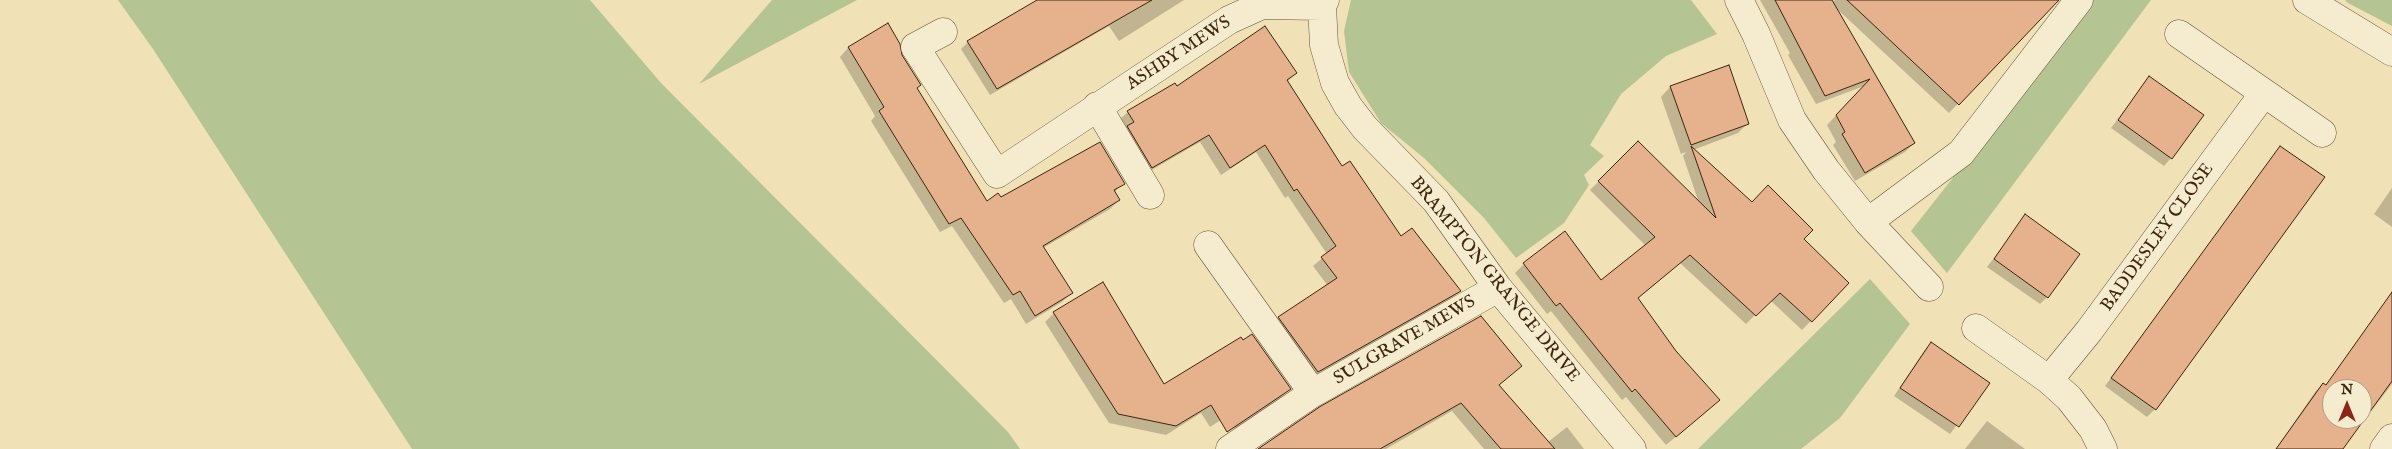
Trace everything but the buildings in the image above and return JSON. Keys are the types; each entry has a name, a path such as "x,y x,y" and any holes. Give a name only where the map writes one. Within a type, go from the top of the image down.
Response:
{"street":[{"path":"1739,0 1756,34 1792,120 1826,170 1868,222 1929,287"},
{"path":"1868,222 1961,153 2079,0"},
{"path":"2307,0 2392,52"},
{"name":"ASHBY MEWS","path":"943,32 915,47 997,174 1229,20 1262,5 1323,3"},
{"name":"BRAMPTON GRANGE DRIVE","path":"1323,3 1324,45 1335,83 1348,106 1365,128 1436,202 1498,288 1632,449"},
{"path":"2179,34 2322,133"},
{"name":"BADDESLEY CLOSE","path":"2049,380 2089,331 2264,93"},
{"path":"1098,106 1150,195"},
{"name":"SULGRAVE MEWS","path":"1208,245 1313,393"},
{"name":"SULGRAVE MEWS","path":"1230,449 1313,393 1498,288"},
{"path":"1976,328 2049,380 2068,398 2094,430 2103,449"},
{"path":"2384,449 2392,438"}],"green space":[{"path":"118,0 590,0 661,83 1008,432 1020,449 412,449 153,49"},
{"path":"772,0 857,0 699,84"},
{"path":"1351,0 1691,0 1717,34 1666,56 1621,94 1590,145 1604,156 1584,175 1589,185 1564,223 1516,258 1484,218 1424,158 1381,123 1349,72 1344,31"},
{"path":"2093,0 2151,0 1947,273 1911,231"},
{"path":"2345,0 2392,0 2392,26 2348,3"},
{"path":"1870,279 1910,324 1840,418 1801,449 1698,449"}]}
